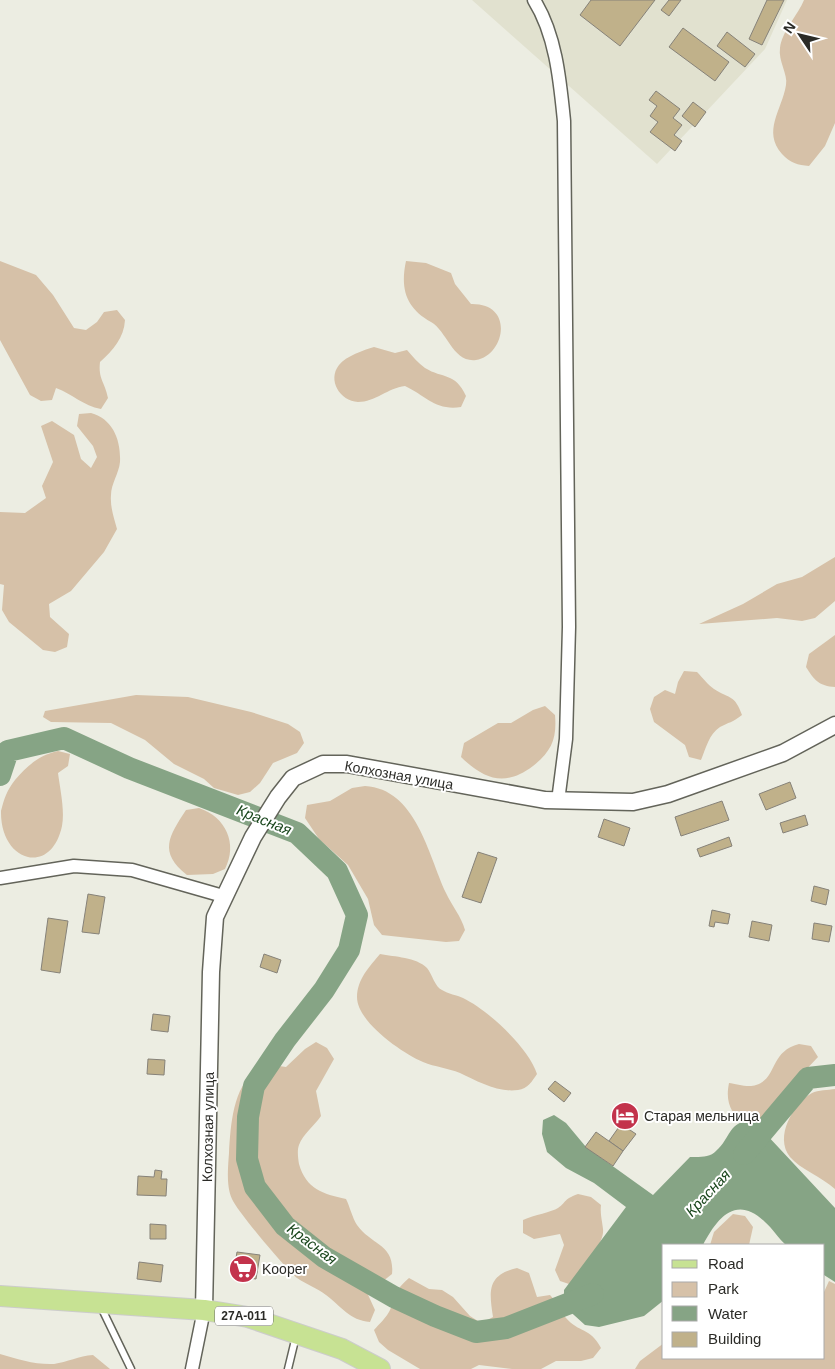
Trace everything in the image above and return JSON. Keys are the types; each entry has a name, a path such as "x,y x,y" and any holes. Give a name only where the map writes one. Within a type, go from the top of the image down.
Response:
{"main road":[{"name":"27А-011","path":"0,1296 204,1310 248,1317 342,1349 380,1369"}],"street":[{"path":"534,0 543,15 559,76 564,121 569,626 566,739 558,801"},
{"name":"Колхозная улица","path":"192,1369 204,1310 211,972 215,916 253,837 278,797 293,778 322,764 348,764 545,800 633,802 668,794 783,753 835,725"},
{"path":"0,878 74,866 132,870 223,896"}],"lane":[{"path":"98,1303 131,1369"},
{"path":"288,1369 297,1334"}],"shaded area":[{"path":"472,0 787,0 765,49 657,164"}],"green space":[{"path":"804,0 835,0 835,123 825,146 809,166 794,163 782,154 776,145 773,129 786,85 786,76 780,53 781,42"},
{"path":"0,261 36,275 53,295 74,328 86,330 97,322 104,312 117,310 125,320 117,343 100,362 101,377 108,398 101,409 56,388 52,400 41,401 30,395 0,340"},
{"path":"406,261 426,263 451,273 455,284 471,304 485,306 494,312 500,320 501,330 499,340 494,349 486,356 476,360 468,360 456,352 437,326 423,317 407,297 404,280"},
{"path":"374,347 395,353 407,350 425,368 453,379 462,388 466,396 461,407 452,408 438,405 405,386 364,401 352,401 346,398 337,389 335,383 334,377 339,365 355,354"},
{"path":"91,413 99,416 110,425 119,446 120,462 111,491 117,529 104,552 71,591 49,604 50,617 69,634 67,647 55,652 43,650 9,622 2,610 4,585 0,584 0,512 25,513 46,498 42,486 53,462 41,426 52,421 74,435 81,459 91,468 97,457 93,446 77,426 79,414"},
{"path":"835,557 835,601 815,618 802,621 777,618 699,624 743,604 777,584 802,577"},
{"path":"835,635 835,687 818,682 806,667 809,654"},
{"path":"684,671 697,672 712,687 731,698 737,704 742,715 713,733 701,760 689,757 685,745 654,722 650,709 654,697 665,690 675,694 678,682"},
{"path":"136,695 188,697 251,712 288,724 300,732 304,743 297,753 273,763 260,783 250,792 238,795 214,788 204,779 174,764 145,740 111,723 51,722 43,717 45,711"},
{"path":"545,706 555,715 555,731 552,744 545,755 523,773 513,777 496,778 478,771 461,757 464,743 498,723 511,723 533,710"},
{"path":"58,751 70,754 68,766 58,773 63,806 62,826 56,842 48,852 38,857 27,857 17,852 9,842 3,828 1,811 3,802 10,787 24,770 39,758"},
{"path":"365,786 382,790 397,799 418,826 446,893 465,930 459,941 446,942 382,935 374,925 368,899 348,865 319,839 305,818 307,805 330,801 352,788"},
{"path":"199,808 208,812 223,825 230,841 229,860 225,869 213,874 187,875 172,859 169,844 175,828 186,810"},
{"path":"380,954 405,958 422,964 427,968 440,988 447,993 463,998 495,1020 517,1042 533,1064 537,1074 531,1082 518,1090 495,1088 455,1071 414,1058 382,1036 364,1016 359,1007 357,997 359,984 368,968"},
{"path":"316,1042 327,1048 334,1059 316,1091 321,1116 299,1145 299,1164 306,1179 316,1189 346,1199 357,1225 390,1256 392,1274 382,1282 371,1276 359,1275 375,1310 370,1322 351,1316 323,1293 291,1273 243,1215 232,1199 229,1188 228,1170 234,1108 239,1093 246,1081 256,1072 269,1067 286,1067 305,1049"},
{"path":"799,1044 811,1046 818,1057 801,1075 780,1106 770,1115 747,1127 730,1108 728,1096 729,1083 750,1086 763,1082 783,1053"},
{"path":"835,1089 835,1189 794,1161 786,1149 784,1140 785,1131 792,1113 805,1098 814,1092"},
{"path":"578,1194 591,1197 601,1205 603,1235 596,1250 572,1285 560,1281 555,1270 564,1245 560,1234 534,1239 523,1233 523,1220 555,1209 561,1206 567,1199"},
{"path":"733,1214 745,1216 753,1227 749,1244 710,1244 714,1232"},
{"path":"517,1268 529,1273 537,1297 550,1295 571,1323 589,1333 597,1341 601,1348 593,1358 581,1361 556,1361 541,1369 512,1369 479,1365 471,1369 420,1369 388,1350 379,1342 374,1330 390,1310 398,1290 409,1278 429,1289 442,1290 453,1297 470,1316 481,1323 493,1317 491,1292 495,1280 507,1271"},
{"path":"829,1281 835,1284 835,1369 635,1369 640,1361 662,1344 662,1359 825,1359 825,1290"},
{"path":"0,1354 40,1364 54,1364 93,1355 110,1369 0,1369"}],"water":[{"path":"554,1115 566,1123 586,1147 653,1195 690,1157 711,1155 721,1146 734,1127 739,1123 753,1120 835,1208 835,1282 825,1276 825,1244 785,1244 755,1214 745,1210 736,1210 721,1218 704,1244 662,1244 662,1302 644,1316 599,1327 585,1325 564,1306 564,1290 626,1207 594,1183 566,1168 547,1152 542,1134 543,1120"}],"building":[{"path":"591,0 655,0 620,46 580,15"},
{"path":"669,0 681,0 669,16 661,10"},
{"path":"767,0 784,0 762,45 749,39"},
{"path":"683,28 729,62 715,81 669,47"},
{"path":"727,32 755,54 745,67 717,46"},
{"path":"656,91 680,109 673,118 682,125 674,135 682,141 675,151 650,132 658,122 650,116 657,106 649,100"},
{"path":"693,102 706,112 695,127 682,116"},
{"path":"790,782 796,798 766,810 759,794"},
{"path":"722,801 729,820 681,836 675,817"},
{"path":"805,815 808,825 783,833 780,823"},
{"path":"604,819 630,828 624,846 598,837"},
{"path":"729,837 732,846 700,857 697,849"},
{"path":"478,852 497,858 481,903 462,897"},
{"path":"814,886 829,890 826,905 811,901"},
{"path":"88,894 105,897 99,934 82,932"},
{"path":"712,910 730,914 728,924 715,922 714,927 709,926"},
{"path":"48,918 68,921 60,973 41,970"},
{"path":"752,921 772,925 769,941 749,937"},
{"path":"814,923 832,926 829,942 812,939"},
{"path":"264,954 281,960 277,973 260,967"},
{"path":"153,1014 170,1016 168,1032 151,1030"},
{"path":"148,1059 165,1060 164,1075 147,1074"},
{"path":"555,1081 571,1093 564,1102 548,1089"},
{"path":"621,1124 636,1134 623,1151 609,1141"},
{"path":"596,1132 623,1151 613,1166 585,1147"},
{"path":"155,1170 162,1171 161,1179 167,1179 166,1196 137,1195 138,1176 154,1177"},
{"path":"150,1224 166,1225 166,1239 150,1239"},
{"path":"237,1252 260,1255 256,1279 233,1276"},
{"path":"139,1262 163,1265 161,1282 137,1279"}],"waterway":[{"name":"Красная","path":"0,775 8,751 64,738 129,768 297,833 337,871 357,915 349,950 324,990 285,1040 254,1086 248,1117 247,1159 255,1187 285,1226 324,1257 394,1297 476,1332 506,1328 593,1294"},
{"name":"Красная","path":"744,1154 808,1078 835,1075"}],"place":[{"name":"Старая мельница","path":"625,1116"},
{"name":"Kooper","path":"243,1269"}]}
